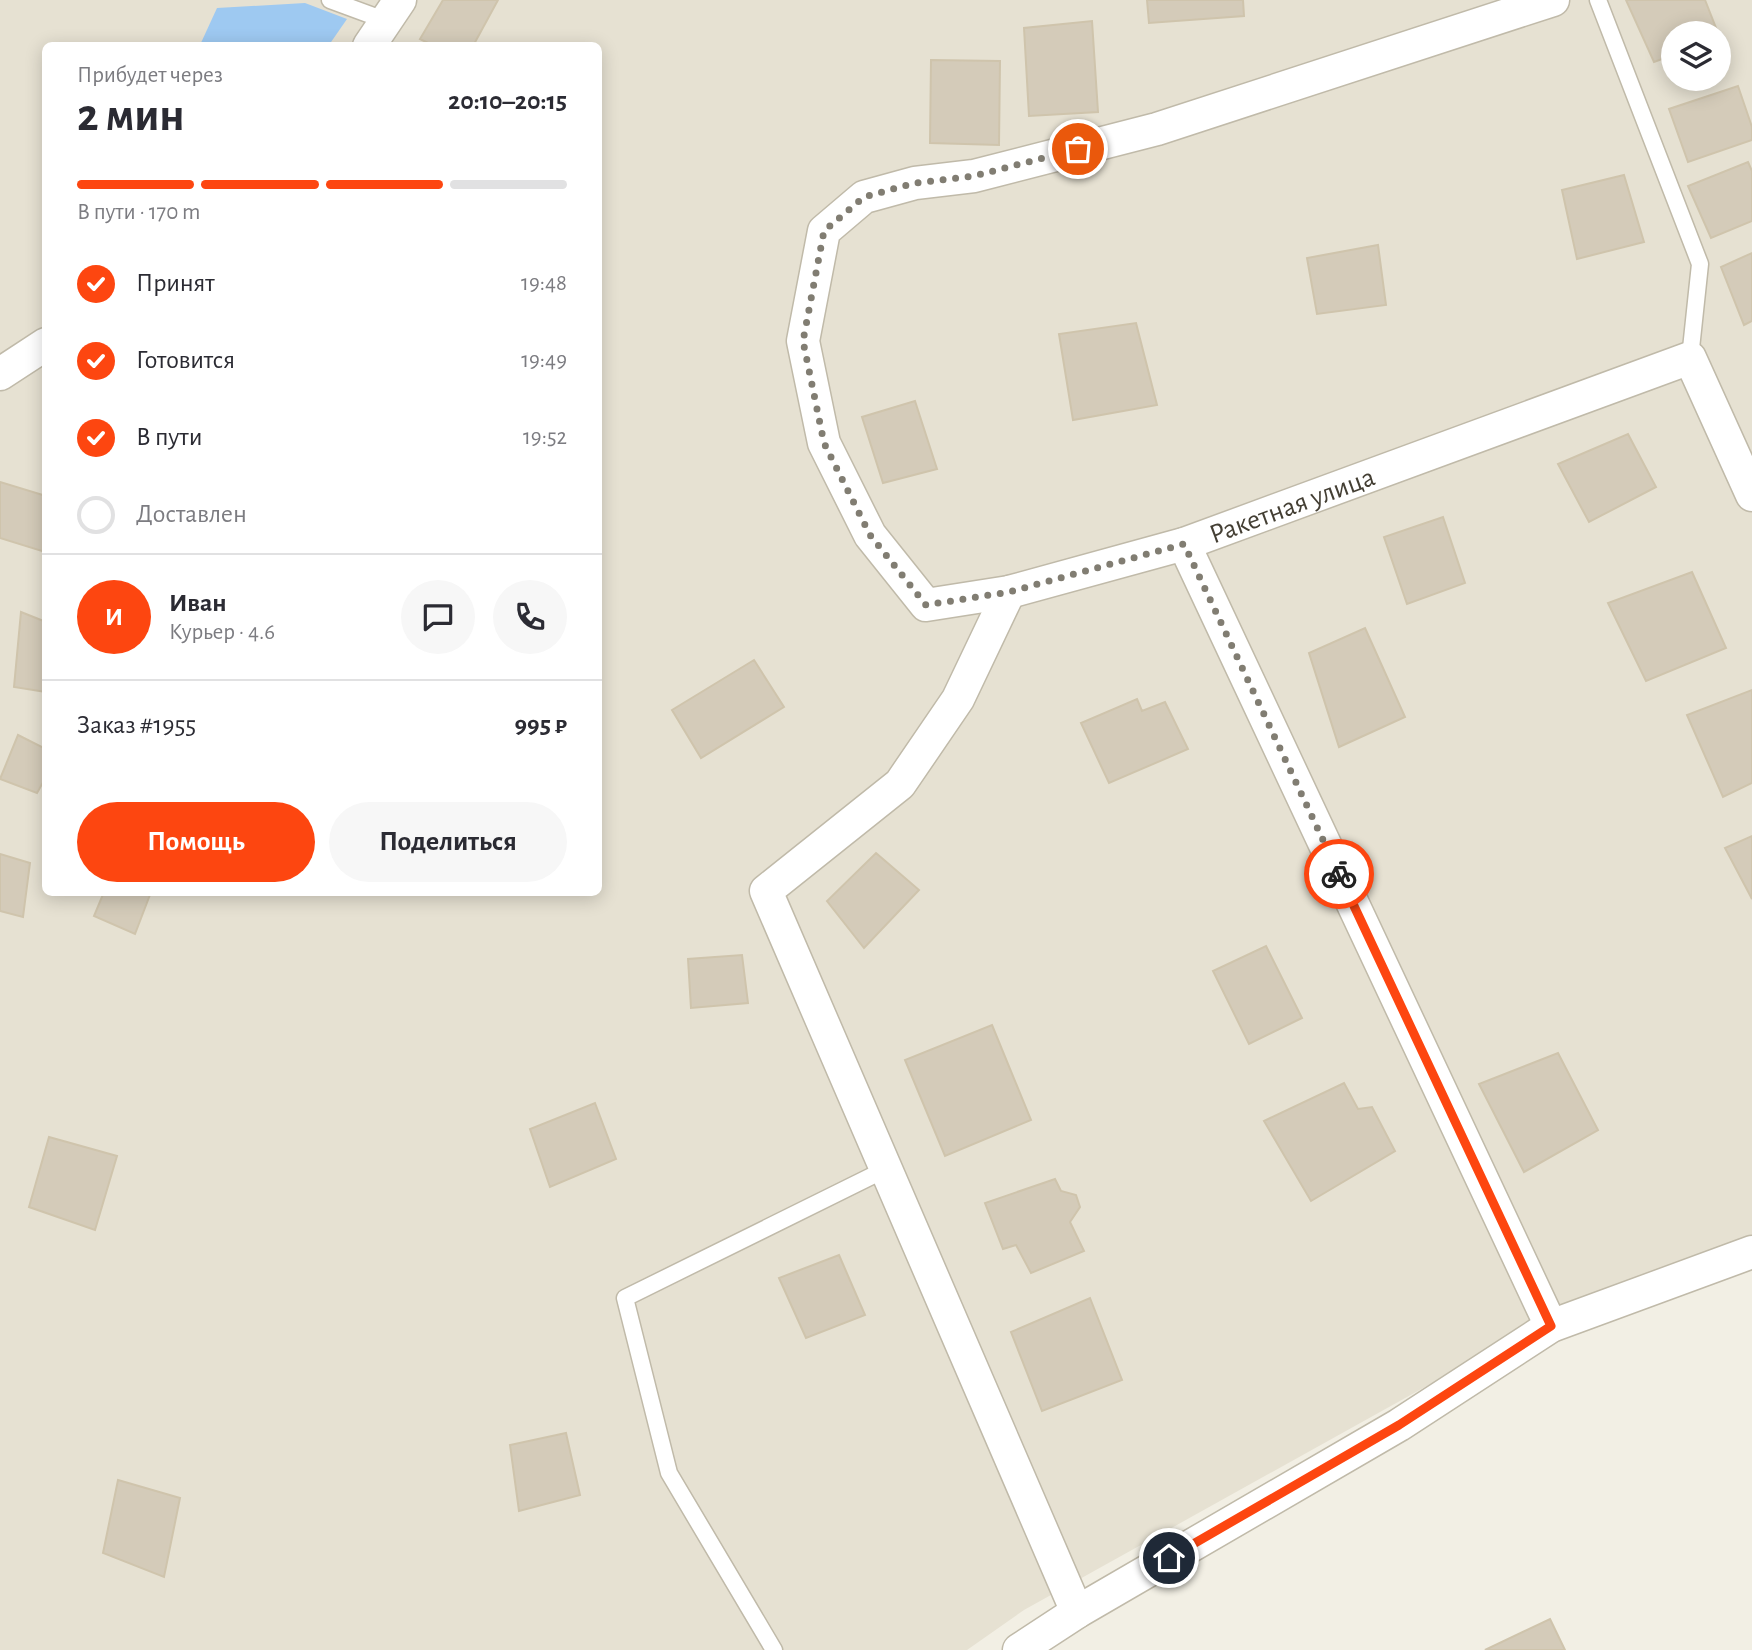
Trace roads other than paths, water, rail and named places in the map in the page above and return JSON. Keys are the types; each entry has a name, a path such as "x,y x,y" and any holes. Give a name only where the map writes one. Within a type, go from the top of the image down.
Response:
{"street":[{"name":"Ракетная улица","path":"1553,0 1157,129 974,176 915,183 864,197 824,231 803,341 824,443 870,535 926,605 1009,592 1184,544 1690,358"},
{"path":"0,374 42,347"},
{"path":"1690,358 1752,495"},
{"path":"1184,544 1551,1326"},
{"path":"1009,592 958,699 900,784 766,891 1077,1612"},
{"path":"1019,1650 1077,1612 1399,1425 1551,1326 1752,1252"}],"lane":[{"path":"330,0 385,22"},
{"path":"1598,0 1700,264 1690,358"},
{"path":"774,1650 669,1473 625,1298 886,1169"}],"water":[{"path":"305,3 347,19 331,42 201,42 217,8"}]}
